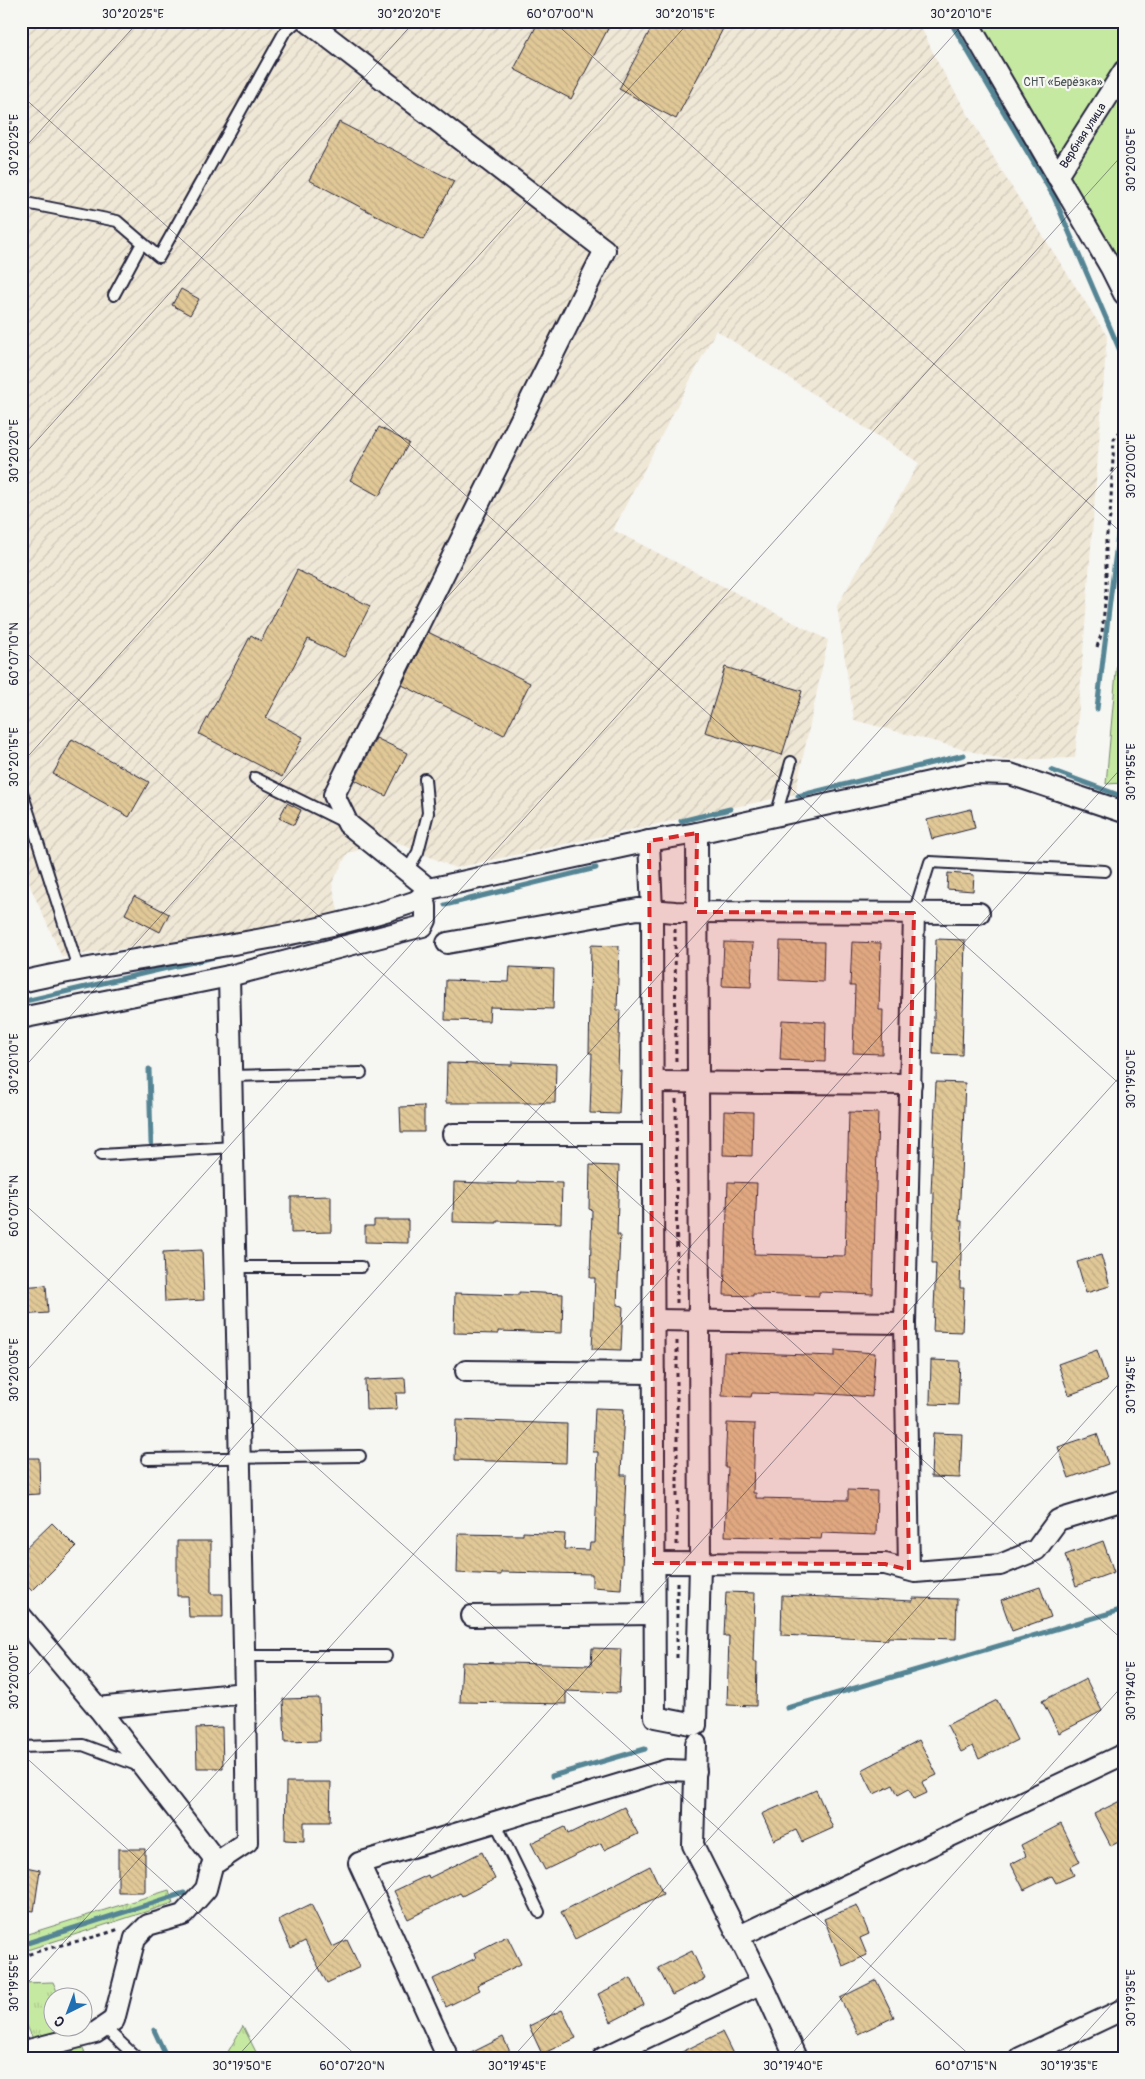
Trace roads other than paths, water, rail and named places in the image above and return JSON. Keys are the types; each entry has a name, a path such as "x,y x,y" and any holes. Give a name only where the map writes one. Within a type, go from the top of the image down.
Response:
{"street":[{"path":"21,1018 229,976 423,926 426,920 426,906 423,895 407,871 348,824 334,795 606,250 306,21"},
{"path":"967,21 1111,268 1124,294"},
{"name":"Вербная улица","path":"1057,176 1124,71"},
{"path":"21,982 78,968 256,941 372,916 423,895 649,841 697,834 970,773 1010,774 1124,812"},
{"path":"649,841 652,911 653,1082 654,1717 696,1725 700,1564 697,834"},
{"path":"448,943 638,909 675,912 979,913"},
{"path":"908,1570 905,1323 914,913"},
{"path":"21,1616 98,1708 217,1862 247,1842 229,976"},
{"path":"653,1082 911,1084"},
{"path":"453,1134 653,1134"},
{"path":"654,1320 905,1323"},
{"path":"466,1370 654,1373"},
{"path":"654,1563 885,1564 915,1572 1000,1565 1036,1550 1058,1520 1124,1500"},
{"path":"472,1616 654,1614"},
{"path":"98,1708 245,1693"},
{"path":"696,1744 693,1845 762,1983 796,2058"},
{"path":"739,1936 1124,1754"},
{"path":"448,2058 359,1863 667,1770 696,1771"},
{"path":"21,2052 95,2033 114,2020 135,1938 148,1925 184,1915 206,1889 214,1858"},
{"path":"603,2058 762,1983"},
{"path":"1020,2058 1124,2009"}],"lane":[{"path":"21,202 117,221 159,257 284,34 297,21"},
{"path":"114,294 142,244"},
{"path":"776,816 791,762"},
{"path":"255,778 348,824"},
{"path":"407,871 418,852 428,813 425,779"},
{"path":"21,789 78,968"},
{"path":"914,913 930,862 1105,871"},
{"path":"231,1076 361,1074"},
{"path":"101,1155 233,1147"},
{"path":"236,1266 361,1267"},
{"path":"147,1459 360,1456"},
{"path":"244,1656 386,1656"},
{"path":"21,1747 83,1745 144,1768"},
{"path":"495,1822 539,1912"},
{"path":"104,2026 136,2058"}],"waterway":[{"path":"950,21 1054,197 1124,360"},
{"path":"1097,709 1124,485"},
{"path":"798,796 964,755"},
{"path":"1051,770 1124,797"},
{"path":"681,821 730,809"},
{"path":"445,905 596,868"},
{"path":"21,1002 219,956"},
{"path":"149,1069 151,1143"},
{"path":"787,1708 1124,1609"},
{"path":"552,1776 645,1749"},
{"path":"21,1945 184,1893"},
{"path":"154,2030 167,2058"},
{"path":"246,2054 248,2058"}],"park label":[{"name":"СНТ «Берёзка»","path":"1063,82"}]}
